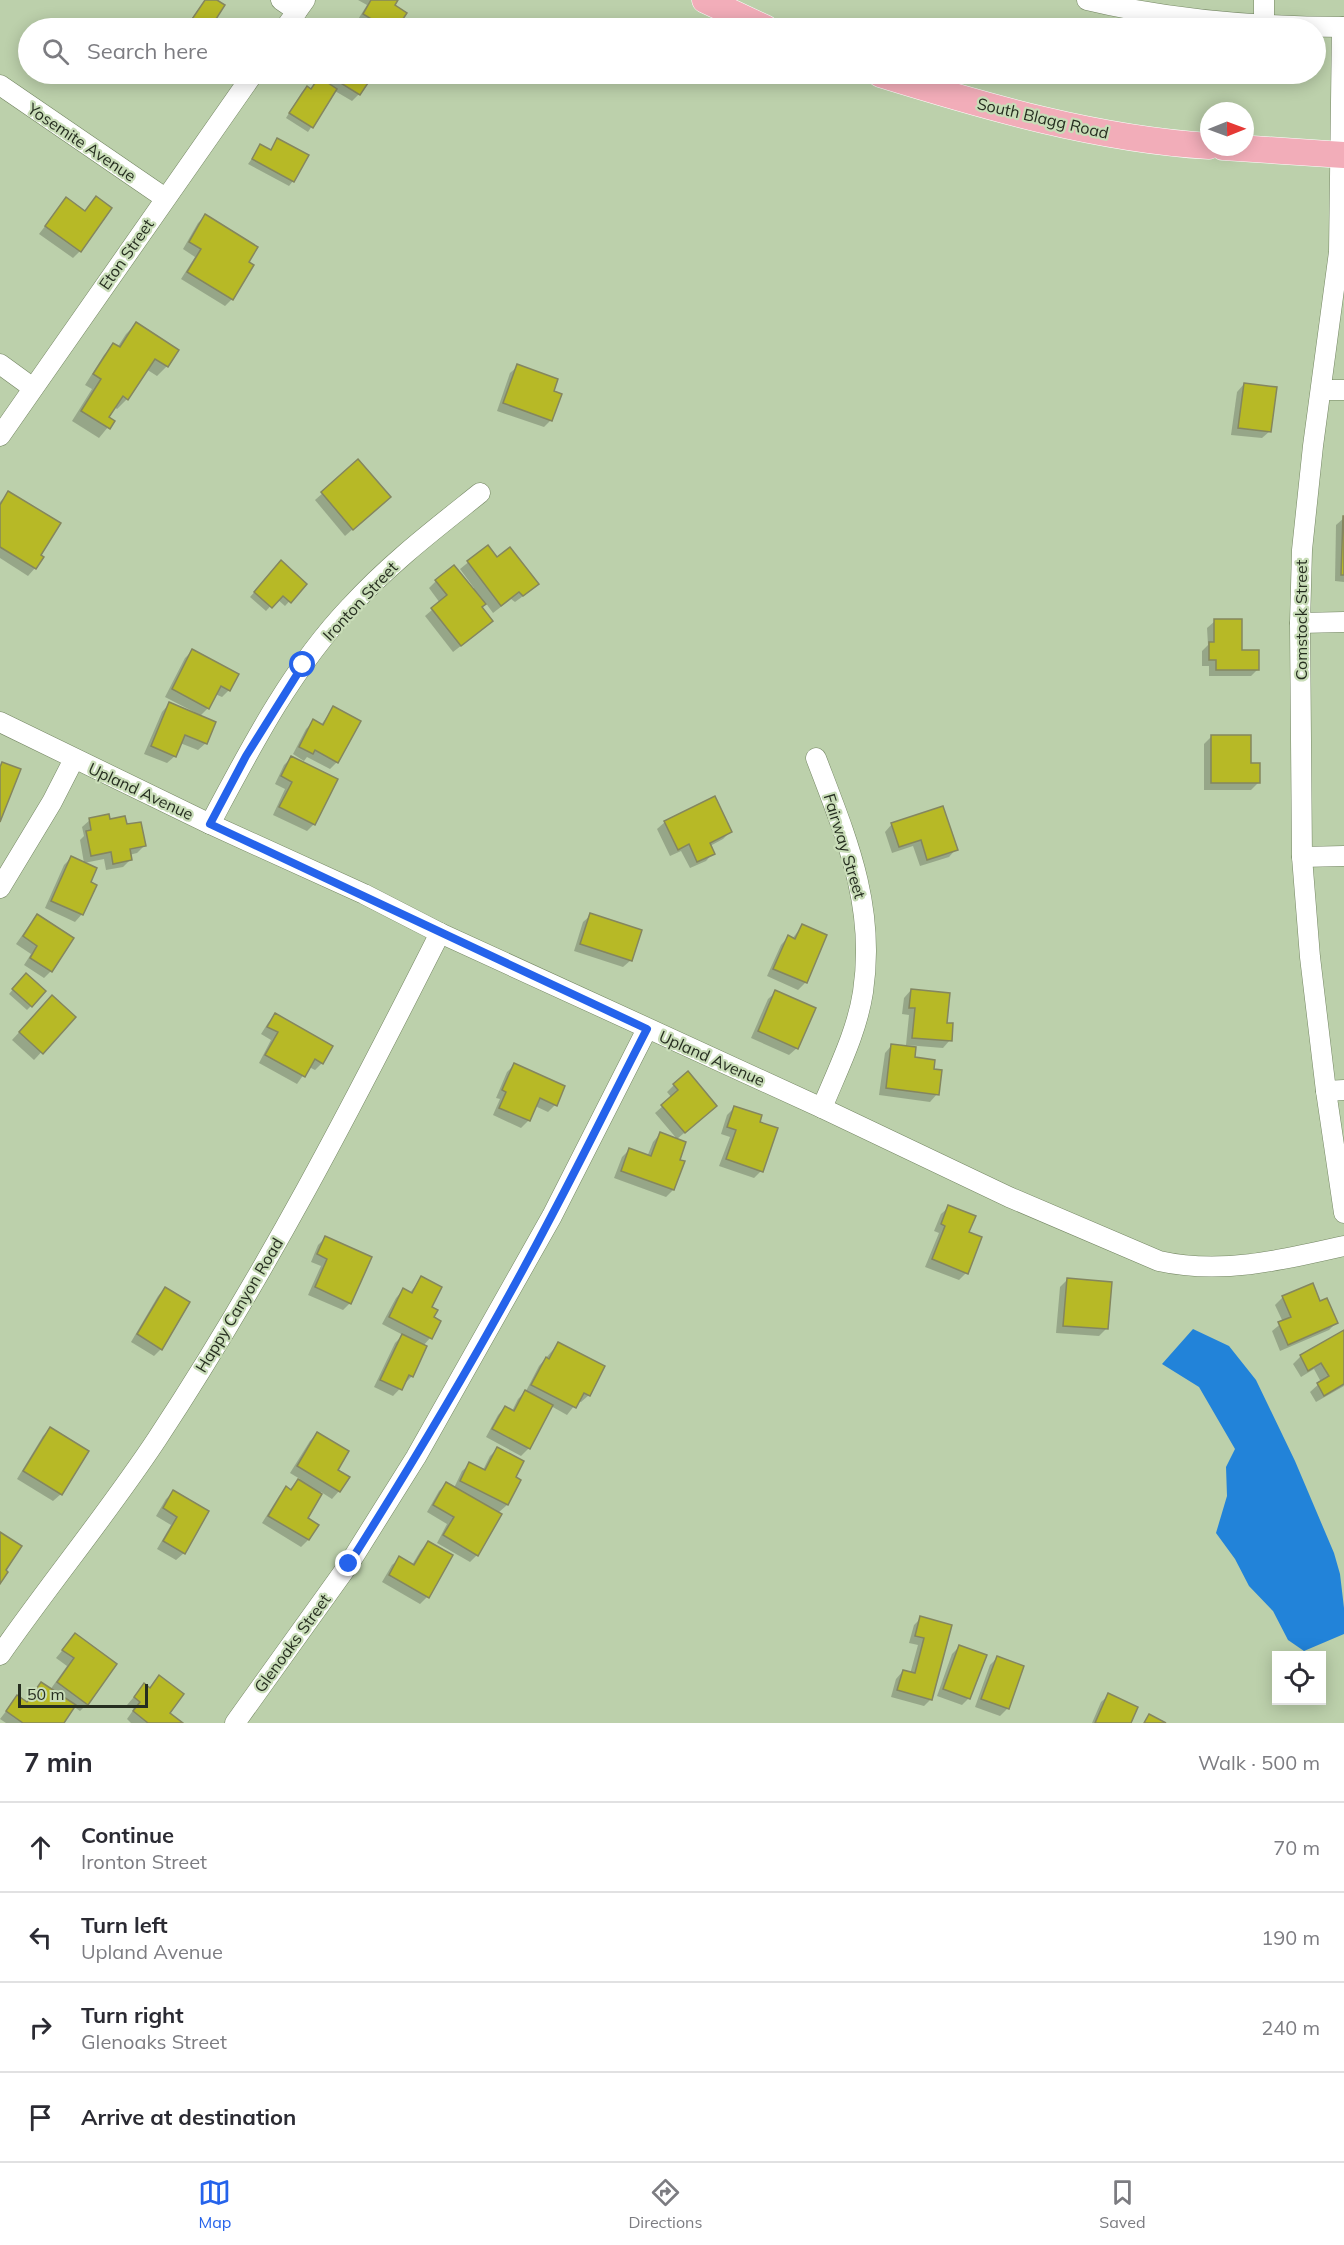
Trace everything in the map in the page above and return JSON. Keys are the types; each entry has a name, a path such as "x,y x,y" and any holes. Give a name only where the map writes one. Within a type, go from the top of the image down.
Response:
{"main road":[{"path":"705,0 744,18"},
{"name":"South Blagg Road","path":"912,84 982,106 1082,129 1168,143 1200,145"},
{"path":"1254,149 1343,155"}],"street":[{"path":"281,0 301,6"},
{"path":"1087,0 1112,3 1180,18"},
{"path":"1264,0 1264,18"},
{"path":"1326,27 1343,27"},
{"name":"Comstock Street","path":"1343,27 1343,155 1339,252 1302,550 1300,623 1302,857 1310,957 1335,1091 1344,1213"},
{"name":"Eton Street","path":"0,436 246,84"},
{"name":"Yosemite Avenue","path":"0,85 165,198"},
{"path":"0,364 33,388"},
{"path":"1322,390 1344,390"},
{"name":"Ironton Street","path":"210,824 246,756 303,665 349,607 403,555 480,493"},
{"path":"1300,623 1344,622"},
{"name":"Upland Avenue","path":"0,722 210,824 364,894 440,933 822,1108 1009,1197 1159,1261 1182,1266 1243,1266 1287,1260 1344,1246"},
{"name":"Fairway Street","path":"816,758 846,838 862,891 867,934 863,992 853,1032 822,1108"},
{"path":"0,888 52,802 74,759"},
{"path":"1302,857 1344,856"},
{"name":"Happy Canyon Road","path":"0,1655 158,1439 276,1246 350,1111 440,933"},
{"name":"Glenoaks Street","path":"235,1723 349,1564 416,1457 552,1216 647,1029"}],"water":[{"path":"1193,1329 1229,1346 1256,1380 1295,1461 1334,1553 1340,1574 1344,1634 1304,1651 1288,1640 1273,1611 1249,1586 1235,1559 1216,1533 1227,1496 1226,1467 1235,1449 1199,1387 1162,1364"}],"building":[{"path":"205,0 217,0 225,5 217,18 193,18"},
{"path":"371,0 398,0 395,5 407,13 404,18 370,18 363,14"},
{"path":"314,84 330,84 337,89 313,128 289,113 307,86 311,89"},
{"path":"342,84 367,84 360,95"},
{"path":"277,138 309,155 294,182 252,159 260,144 271,150"},
{"path":"96,196 112,208 81,252 45,226 66,197 85,211"},
{"path":"205,214 258,247 249,262 254,265 233,300 187,272 201,249 189,242"},
{"path":"136,322 179,350 168,367 155,359 128,400 123,396 109,417 115,421 110,429 81,411 101,379 93,374 113,343 120,347"},
{"path":"517,364 558,379 554,391 562,394 552,421 503,403"},
{"path":"1244,383 1277,387 1271,432 1238,428"},
{"path":"358,459 391,497 353,530 321,492"},
{"path":"8,491 61,523 41,555 44,557 36,569 0,547 0,505"},
{"path":"1343,516 1344,575 1341,575"},
{"path":"488,545 497,557 510,547 539,584 523,596 519,592 501,606 467,561"},
{"path":"281,560 307,584 291,603 283,596 272,608 254,592"},
{"path":"454,565 486,604 482,607 493,621 461,646 431,608 447,595 435,580"},
{"path":"1214,619 1242,619 1242,650 1259,650 1259,670 1216,670 1216,660 1209,660 1209,642 1214,642"},
{"path":"192,649 239,674 230,691 221,686 209,709 172,689"},
{"path":"169,702 216,722 207,744 185,735 176,757 151,746"},
{"path":"333,706 361,721 338,763 315,750 313,754 299,747 313,719 323,725"},
{"path":"1211,735 1251,735 1251,763 1260,763 1260,783 1211,783"},
{"path":"291,756 338,779 315,825 279,807 292,782 281,776"},
{"path":"2,762 21,769 0,822 0,767"},
{"path":"715,796 732,832 710,843 715,854 697,862 689,844 678,850 664,821"},
{"path":"943,806 958,850 927,860 921,840 899,847 891,823"},
{"path":"109,814 110,819 125,816 127,824 141,822 146,846 130,849 132,860 113,864 111,852 91,856 86,831 91,830 89,818"},
{"path":"71,856 97,868 91,882 97,885 83,915 51,901"},
{"path":"590,913 642,930 632,961 580,944"},
{"path":"37,914 74,938 52,972 30,958 37,946 23,936"},
{"path":"802,924 827,935 807,983 773,969 788,935 795,939"},
{"path":"26,973 46,991 32,1007 12,989"},
{"path":"911,989 950,993 947,1023 953,1023 952,1041 912,1038 915,1008 909,1008"},
{"path":"775,990 816,1008 798,1049 758,1031"},
{"path":"52,995 76,1017 43,1054 19,1032"},
{"path":"275,1013 333,1046 323,1064 315,1059 305,1077 265,1055 278,1032 267,1027"},
{"path":"891,1044 916,1047 915,1057 935,1060 934,1069 942,1070 939,1095 886,1088"},
{"path":"514,1063 565,1086 557,1106 540,1098 530,1121 499,1108 506,1092 502,1090"},
{"path":"688,1071 717,1106 685,1133 661,1105 678,1090 673,1084"},
{"path":"734,1106 762,1115 760,1122 778,1128 763,1172 726,1159 736,1130 727,1127"},
{"path":"660,1132 686,1142 680,1160 685,1161 674,1190 621,1171 629,1148 651,1156"},
{"path":"948,1205 976,1216 969,1232 982,1237 968,1274 932,1259 945,1226 941,1224"},
{"path":"325,1236 372,1257 351,1304 315,1287 327,1259 317,1254"},
{"path":"421,1276 442,1287 432,1307 438,1310 434,1317 441,1321 432,1339 389,1317 403,1288 412,1293"},
{"path":"1067,1278 1112,1282 1108,1329 1063,1326"},
{"path":"1313,1283 1320,1301 1327,1298 1338,1323 1288,1345 1278,1322 1291,1317 1282,1296"},
{"path":"165,1287 190,1302 162,1350 137,1334"},
{"path":"1344,1330 1344,1384 1324,1396 1317,1383 1329,1376 1321,1363 1308,1371 1300,1355"},
{"path":"402,1334 427,1346 413,1377 409,1375 402,1390 380,1380"},
{"path":"558,1342 605,1366 590,1396 584,1393 576,1408 531,1385 546,1357 549,1359"},
{"path":"525,1390 553,1405 530,1449 492,1429 505,1406 514,1411"},
{"path":"50,1427 89,1451 62,1495 23,1471"},
{"path":"317,1432 349,1451 338,1470 350,1477 340,1492 297,1466"},
{"path":"497,1447 524,1461 516,1477 521,1480 508,1505 460,1481 469,1462 485,1470"},
{"path":"298,1479 322,1494 308,1518 319,1525 309,1540 268,1516 286,1486 291,1490"},
{"path":"446,1482 502,1514 478,1556 443,1535 454,1517 433,1505"},
{"path":"173,1490 209,1511 185,1554 163,1541 177,1517 163,1508"},
{"path":"0,1532 22,1546 6,1570 8,1572 0,1584"},
{"path":"428,1541 453,1555 429,1598 389,1575 399,1556 414,1565"},
{"path":"920,1616 952,1625 932,1700 897,1690 903,1670 915,1673 924,1638 915,1636"},
{"path":"75,1633 117,1664 88,1705 57,1682 74,1658 62,1650"},
{"path":"959,1645 987,1655 970,1699 943,1689"},
{"path":"997,1656 1024,1666 1009,1709 981,1699"},
{"path":"159,1675 184,1694 170,1713 183,1723 148,1723 133,1711 140,1702 134,1697 144,1683 150,1688"},
{"path":"41,1682 76,1705 64,1723 23,1723 6,1711 17,1695 27,1702"},
{"path":"1108,1693 1138,1707 1131,1723 1095,1723"},
{"path":"1149,1714 1166,1723 1144,1723"}],"route":[{"path":"303,665 246,756 210,824 364,894 440,933 647,1029 552,1216 487,1334 416,1457 349,1564"}]}
